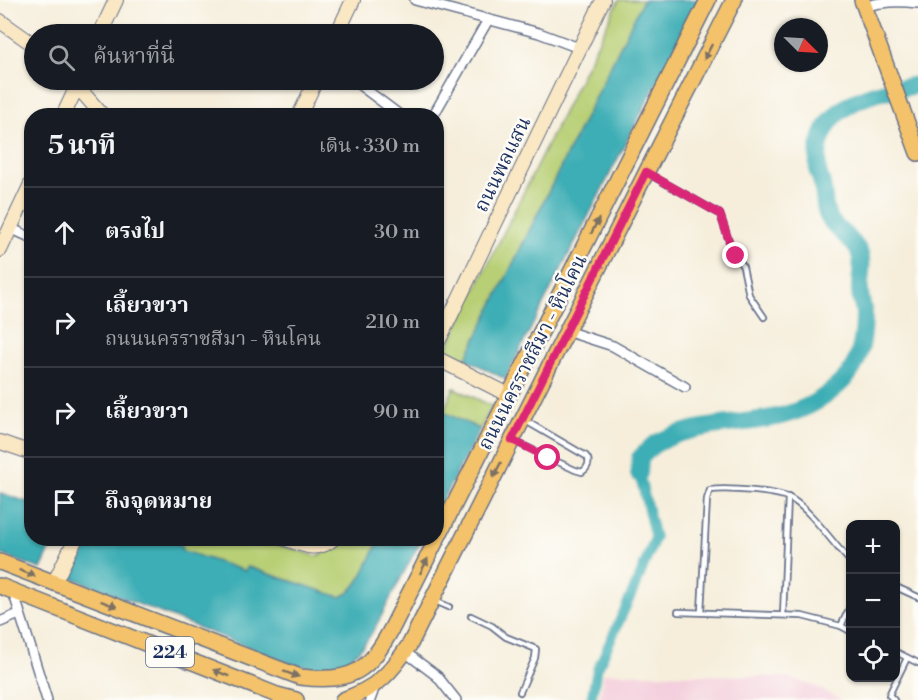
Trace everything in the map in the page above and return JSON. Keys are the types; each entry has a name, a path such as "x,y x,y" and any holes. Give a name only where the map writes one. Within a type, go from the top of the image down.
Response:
{"main road":[{"name":"ถนนนครราชสีมา - หินโคน","path":"444,528 708,0"},
{"name":"ถนนนครราชสีมา - หินโคน","path":"343,700 373,693 405,652 734,0"},
{"path":"861,2 918,153"},
{"path":"509,395 529,405"},
{"name":"ถนนนครราชสีมา - หินโคน","path":"0,562 300,677 325,680 347,676 362,668 379,654 435,546"},
{"path":"45,603 54,583"},
{"name":"224","path":"6,588 278,695 296,700"}],"street":[{"path":"105,24 116,0"},
{"path":"342,24 353,0"},
{"path":"415,0 539,33 579,48"},
{"name":"ถนนพลแสน","path":"444,329 603,0"},
{"path":"861,2 895,0 918,3"},
{"path":"438,108 488,20"},
{"path":"0,21 24,38"},
{"path":"67,108 75,90"},
{"path":"85,90 97,108"},
{"path":"303,108 311,90"},
{"path":"366,90 390,108"},
{"path":"0,250 24,199"},
{"path":"10,228 24,234"},
{"path":"566,331 613,346 685,387"},
{"path":"444,362 509,395"},
{"path":"0,442 24,450"},
{"path":"54,583 72,546"},
{"path":"6,588 19,615 47,700"},
{"path":"0,622 19,615"},
{"path":"405,652 436,676 456,700"}],"lane":[{"path":"646,172 720,214 731,248 743,267 749,295 764,317"},
{"path":"512,440 575,470 582,472 588,466 589,461 586,456 522,419"},
{"path":"701,612 708,492 730,490 788,497 803,509 846,557"},
{"path":"783,615 788,497"},
{"path":"900,589 918,597"},
{"path":"432,600 448,607"},
{"path":"678,612 802,616 846,629"},
{"path":"841,626 846,615"},
{"path":"471,616 492,626 506,637 536,649 537,653 520,692"},
{"path":"900,654 918,663"},
{"path":"894,700 889,695 907,658"}],"path":[{"path":"571,251 608,269"}],"shaded area":[{"path":"604,673 787,677 816,687 842,700 599,700"}],"green space":[{"path":"619,0 643,0 466,359 446,349"},
{"path":"454,388 492,406 480,429 444,412"},
{"path":"182,546 283,546 317,556 337,546 377,546 359,581 347,594 340,597 248,567 245,571 180,550"}],"water":[{"path":"643,0 699,0 505,379 466,359"},
{"path":"444,412 480,429 444,497"},
{"path":"0,493 24,501 24,546 52,546 41,569 0,554"},
{"path":"88,546 182,546 181,550 245,571 247,567 340,597 347,594 359,581 377,546 418,546 370,636 352,657 341,663 327,666 311,667 291,664 72,578"}],"waterway":[{"path":"639,473 640,458 657,443 700,428 788,414 809,406 829,393 849,373 859,354 863,333 864,313 860,296 861,259 857,248 835,226 826,212 822,181 818,172 819,150 824,132 833,118 846,107 879,93 918,85"},
{"path":"591,700 597,670 655,538 639,473"}],"route":[{"path":"548,458 512,440 646,172 720,214 731,248 736,256"}]}
